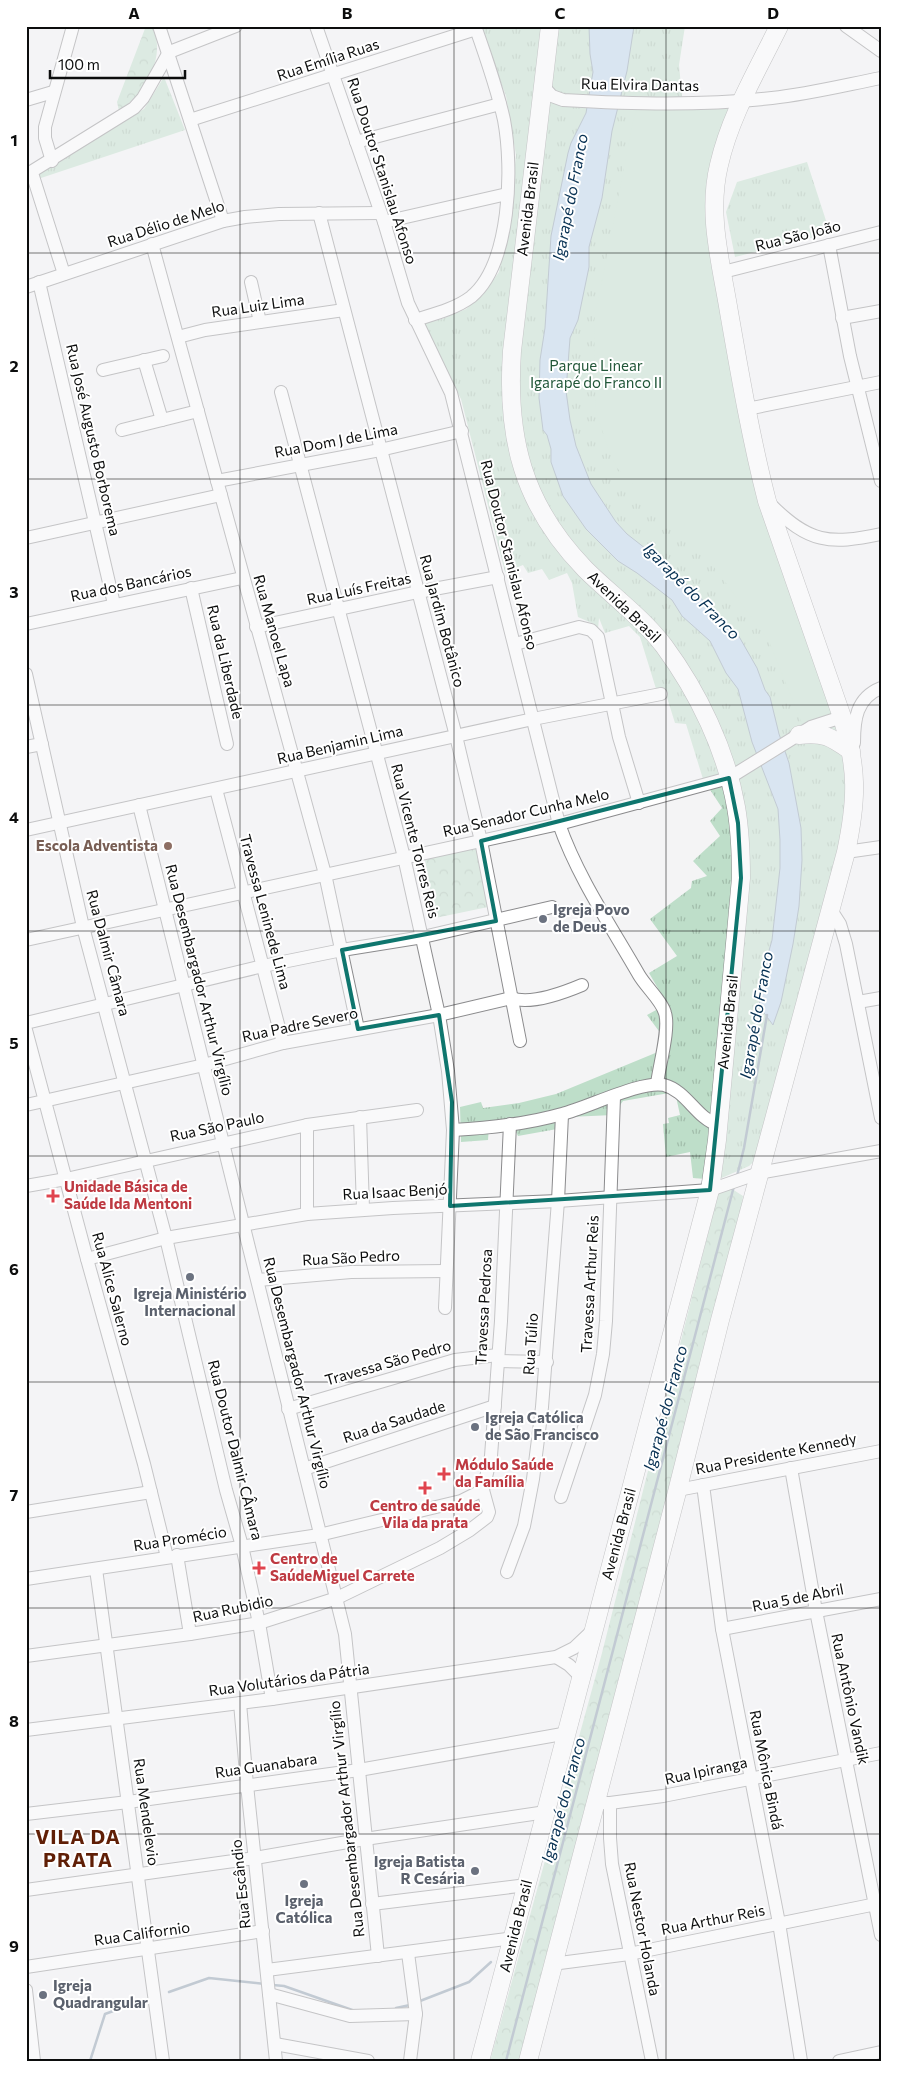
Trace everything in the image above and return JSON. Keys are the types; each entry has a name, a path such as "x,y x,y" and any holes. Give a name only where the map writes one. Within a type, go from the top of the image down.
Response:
{"highway":[{"name":"Avenida Brasil","path":"480,2061 514,1938 593,1630 714,1189 718,1125 742,878 738,823 729,778 705,714 684,677 657,638 634,612 585,569 560,540 543,514 526,479 516,446 509,387 550,26"},
{"path":"528,2061 552,1964 603,1803 756,1175 846,852 855,798 851,751 842,717 768,501 747,409 714,220 714,188 725,144 742,101 779,26"},
{"path":"796,737 818,733 826,735 851,751"}],"street":[{"path":"52,161 44,132 53,92 73,26"},
{"path":"159,26 223,221"},
{"path":"64,274 29,175 134,108 143,98 168,54 176,49 236,26"},
{"name":"Rua Doutor Stanislau Afonso","path":"316,26 382,217 402,286 415,320 451,392 559,824 567,845 592,895 645,984 665,1010 666,1022 657,1084"},
{"path":"846,26 881,51"},
{"path":"415,320 461,303 483,285 497,256 503,228 507,194 508,157 500,104 475,28"},
{"name":"Rua Emília Ruas","path":"190,120 333,76 475,28"},
{"name":"Rua Elvira Dantas","path":"542,85 552,96 572,100 696,104 793,95 881,78"},
{"path":"26,100 53,92"},
{"path":"356,142 500,104"},
{"name":"Rua Délio de Melo","path":"26,287 223,221 254,216 319,213 382,217 507,194"},
{"name":"Rua Jardim Botânico","path":"319,213 456,736 481,841 520,1041"},
{"name":"Rua São João","path":"723,272 881,232"},
{"name":"Rua Manoel Lapa","path":"152,244 242,578 325,874 358,1029"},
{"path":"829,245 842,318 881,480"},
{"name":"Rua José Augusto Borborema","path":"39,282 114,604"},
{"path":"251,282 260,322"},
{"name":"Rua Luiz Lima","path":"178,337 205,330 344,310"},
{"path":"842,318 881,311"},
{"path":"103,370 163,356"},
{"path":"144,360 162,420"},
{"path":"747,409 881,382"},
{"name":"Rua Vicente Torres Reis","path":"281,392 404,857 439,1015 450,1086 453,1130 445,1308"},
{"path":"122,430 198,411"},
{"name":"Rua Dom J de Lima","path":"217,481 380,450 462,431"},
{"path":"26,538 220,496"},
{"path":"768,501 793,524 824,539 850,541 881,534"},
{"name":"Rua Luís Freitas","path":"256,627 498,577"},
{"name":"Rua dos Bancários","path":"26,624 242,578"},
{"name":"Rua da Liberdade","path":"191,588 227,744"},
{"path":"514,644 579,627 591,630 598,637 611,703 626,763 639,803"},
{"name":"Rua Dalmir Câmara","path":"26,674 83,927 166,1238"},
{"path":"854,771 854,727 858,708 869,695 881,688"},
{"name":"Rua Benjamin Lima","path":"26,830 533,719 661,694"},
{"name":"Rua Senador Cunha Melo","path":"26,940 559,824 639,803 729,778 817,724 842,717"},
{"path":"26,748 42,744"},
{"name":"Travessa Leninede Lima","path":"216,789 283,1043"},
{"name":"Rua Desembargador Arthur Virgílio","path":"139,805 345,1634 378,1956"},
{"path":"846,852 881,847"},
{"path":"26,1023 263,966 342,950 423,937 552,907"},
{"path":"831,910 843,932 881,1118"},
{"name":"Rua Padre Severo","path":"26,1104 204,1065 283,1043 439,1015 511,998 520,1001 528,1000 564,993 582,985"},
{"path":"858,1002 881,998"},
{"name":"Rua Alice Salerno","path":"26,1030 86,1259 151,1492 172,1556 190,1634"},
{"path":"453,1130 510,1124 562,1115 638,1087 657,1084 664,1085 679,1093 704,1118 718,1125"},
{"name":"Travessa Arthur Reis","path":"561,1496 595,1395 603,1354 606,1321 614,1097"},
{"name":"Rua São Paulo","path":"26,1186 66,1179 223,1142 306,1125 417,1110"},
{"name":"Rua Túlio","path":"507,1572 524,1526 534,1479 547,1362 562,1115"},
{"path":"360,1117 363,1209"},
{"name":"Travessa Pedrosa","path":"483,1490 491,1456 495,1406 510,1124"},
{"path":"306,1125 306,1214"},
{"path":"714,1189 756,1175 881,1151"},
{"name":"Rua Isaac Benjó","path":"86,1259 166,1238 306,1214 363,1209 558,1201 714,1189"},
{"name":"Rua Doutor Dalmir CÂmara","path":"166,1238 226,1490 242,1546 272,1699"},
{"name":"Rua São Pedro","path":"258,1280 351,1272 446,1271"},
{"name":"Travessa São Pedro","path":"288,1409 455,1360 498,1358 547,1362"},
{"name":"Rua da Saudade","path":"304,1469 495,1406"},
{"name":"Rua Presidente Kennedy","path":"678,1490 881,1450"},
{"name":"Rua Antônio Vandik","path":"791,1468 816,1612 878,1904 881,1935"},
{"name":"Rua Mônica Bindá","path":"703,1486 722,1629 779,1924 802,2061"},
{"name":"Rua Promécio","path":"26,1579 319,1535 452,1503 483,1490"},
{"name":"Rua Rubidio","path":"26,1656 258,1623 337,1598 440,1548 476,1526 487,1517 489,1512 483,1490"},
{"path":"26,1512 151,1492"},
{"name":"Rua Mendelevio","path":"96,1569 115,1720 139,1874 163,2061"},
{"name":"Rua 5 de Abril","path":"722,1629 881,1599"},
{"name":"Rua Volutários da Pátria","path":"26,1730 272,1699 556,1657 574,1648 593,1630"},
{"path":"556,1657 569,1665 582,1678"},
{"name":"Rua Escândio","path":"240,1703 276,2061"},
{"name":"Rua Guanabara","path":"26,1814 359,1770 568,1732"},
{"name":"Rua Ipiranga","path":"603,1803 664,1796 881,1753"},
{"name":"Rua Nestor Holanda","path":"603,1803 629,1954 652,2061"},
{"path":"26,1890 255,1858 365,1839 546,1812"},
{"path":"372,1904 527,1885"},
{"name":"Rua Arthur Reis","path":"552,1964 629,1954 878,1904"},
{"name":"Rua Californio","path":"26,1967 148,1950 263,1931"},
{"path":"267,1970 514,1938"},
{"path":"408,1952 416,2014 410,2061"},
{"path":"26,1990 34,2061"},
{"path":"269,1994 350,2016 416,2014"},
{"path":"275,2044 368,2061"},
{"path":"839,2061 881,2052"}],"highlighted area":[{"path":"729,778 738,823 741,878 710,1190 450,1206 452,1102 439,1015 358,1029 342,950 496,921 481,841"}],"green space":[{"path":"146,26 152,26 156,40 154,65 146,83 134,99 119,111 117,102"},
{"name":"Parque Linear Igarapé do Franco II","path":"480,26 685,26 679,65 683,107 734,106 711,162 738,388 836,716 846,774 844,845 761,1155 749,1166 717,1180 693,1178 690,1152 666,1157 663,1124 669,1123 668,1118 680,1115 675,1092 623,1101 613,1115 569,1117 557,1129 518,1136 514,1128 489,1127 488,1140 461,1142 460,1107 481,1102 483,1108 519,1103 556,1094 665,1049 667,1042 647,1015 667,1004 649,973 677,956 650,919 691,888 692,881 707,876 693,861 720,836 710,821 722,808 703,779 686,724 675,723 665,691 657,692 640,637 629,626 605,633 599,618 598,629 594,624 578,617 572,583 567,573 549,580 542,569 528,573 523,565 505,572 461,399 424,330 425,323 442,319 466,309 482,296 499,272 508,231 516,155 506,96"},
{"path":"164,77 185,130 26,183 26,176 144,109"},
{"path":"638,106 733,107 717,143 711,161 708,181 736,388 748,459 761,505 830,710 803,726 769,641 708,559 617,468 596,412 594,322 633,121"},
{"path":"807,162 830,233 735,257 726,212 737,182"},
{"path":"477,848 488,907 435,918 424,854"},
{"path":"729,1187 743,1196 739,1231 522,2061 490,2061 602,1653 718,1194"}],"water":[{"path":"589,26 634,26 627,71 612,131 602,198 589,247 589,267 578,320 570,338 566,391 570,420 576,446 591,484 616,522 627,534 664,563 737,633 757,668 765,690 770,697 779,734 789,763 801,828 802,860 799,906 793,944 781,1002 773,1025 759,1006 765,965 772,940 780,868 778,809 752,742 738,689 726,673 710,641 682,616 672,600 618,561 586,529 563,496 551,462 551,449 547,435 543,430 539,398 540,360 545,328 551,236 568,153 586,113 593,72"}],"waterway":[{"name":"Igarapé do Franco","path":"737,1176 744,1148 767,1015"},
{"name":"Igarapé do Franco","path":"506,2061 734,1186"},
{"path":"420,2001 469,1982 491,1962"},
{"path":"169,1992 209,1978 265,1984"},
{"path":"273,1985 284,1986 355,2011"},
{"path":"90,2061 105,2014 141,2001"},
{"path":"396,2008 410,2005"}],"place":[{"name":"Escola Adventista","path":"168,846"},
{"name":"Igreja Povo de Deus","path":"543,919"},
{"name":"Unidade Básica de Saúde Ida Mentoni","path":"53,1196"},
{"name":"Igreja Ministério Internacional","path":"190,1277"},
{"name":"Igreja Católica de São Francisco","path":"475,1427"},
{"name":"Módulo Saúde da Família","path":"444,1474"},
{"name":"Centro de saúde Vila da prata","path":"425,1488"},
{"name":"Centro de SaúdeMiguel Carrete","path":"259,1568"},
{"name":"Igreja Batista R Cesária","path":"475,1871"},
{"name":"Igreja Católica","path":"304,1884"},
{"name":"Igreja Quadrangular","path":"43,1995"}],"district":[{"name":"VILA DA PRATA","path":"78,1848"}]}
